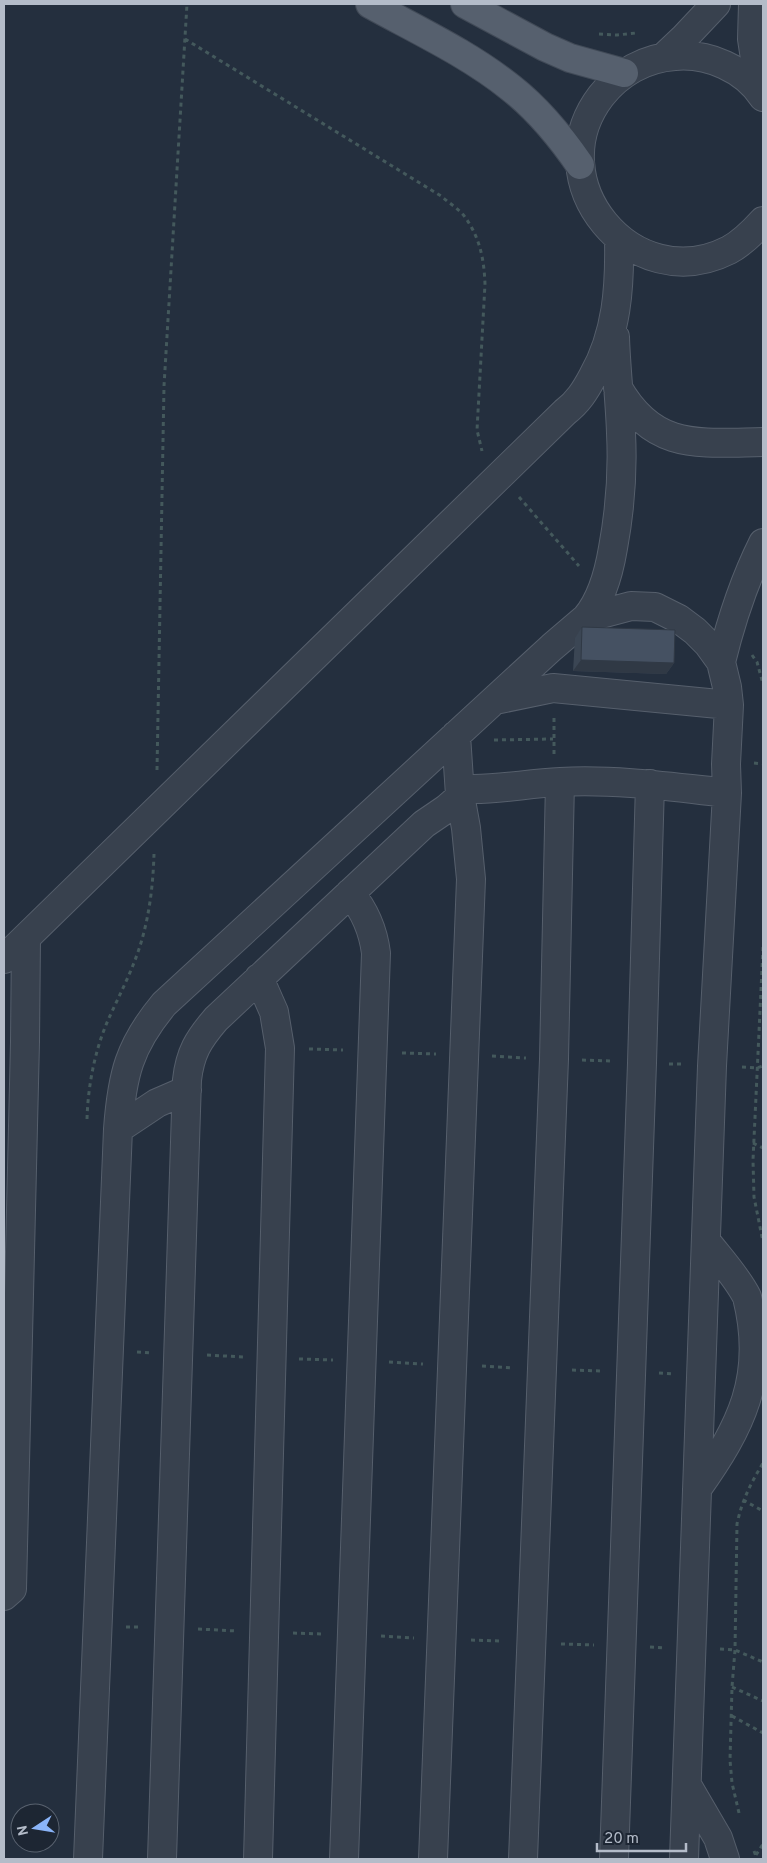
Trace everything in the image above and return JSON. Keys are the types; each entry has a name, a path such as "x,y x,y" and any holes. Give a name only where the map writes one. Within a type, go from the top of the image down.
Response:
{"main road":[{"path":"370,4 466,58 510,88 549,123 580,165"},
{"path":"465,4 545,47 570,58 624,73"}],"street":[{"path":"664,57 716,4"},
{"path":"753,4 752,39 762,94"},
{"path":"762,94 745,77 726,66 706,58 685,55 664,57 643,63 624,73 608,86 595,104 586,123 581,144 580,165 584,186 591,206 603,224 618,239 638,251 660,258 684,261 706,258 728,250 748,237 763,221"},
{"path":"88,1859 118,1129 123,1082 129,1060 138,1040 164,1004 592,611 610,565 618,521 622,432 614,323 618,286 618,239"},
{"path":"4,959 575,404 600,364 614,323"},
{"path":"618,388 635,414 660,432 674,438 705,443 763,442"},
{"path":"684,1859 712,1066 727,793 726,764 729,705 721,662 735,610 763,543"},
{"path":"586,618 631,606 655,607 695,631 708,644 721,662"},
{"path":"494,701 553,688 729,705"},
{"path":"432,1859 471,879 466,828 460,795 456,735"},
{"path":"162,1859 187,1090 189,1066 198,1041 216,1019 424,824 446,809 469,789 487,790 560,782 650,784 727,793"},
{"path":"523,1859 554,1059 560,782"},
{"path":"614,1859 650,784"},
{"path":"344,1859 376,953 374,936 368,920 361,906 350,893"},
{"path":"4,1596 12,1589 8,1540 14,1098 25,1042 26,938"},
{"path":"258,1859 280,1048 274,1012 259,978"},
{"path":"4,1061 25,1042"},
{"path":"118,1129 157,1103 187,1090"},
{"path":"697,1489 746,1418 760,1378 761,1356 760,1336 746,1296 706,1241"},
{"path":"687,1785 718,1838 725,1859"}],"path":[{"path":"87,1124 90,1083 97,1052 108,1019 124,988 139,950 149,912 153,883 164,386 187,4"},
{"path":"592,33 617,35 645,31"},
{"path":"185,39 441,196 464,216 477,239 484,261 485,284 477,430 482,451 500,476 578,564 586,572 605,581"},
{"path":"486,740 554,739"},
{"path":"763,947 762,1029 757,1068 753,1143 754,1197 763,1242"},
{"path":"280,1048 757,1068 763,1066"},
{"path":"753,1143 763,1148"},
{"path":"742,1820 736,1806 730,1760 732,1686 736,1650 737,1524 743,1500 763,1463"},
{"path":"743,1500 763,1511"},
{"path":"125,1626 125,1636"},
{"path":"736,1650 763,1662"},
{"path":"732,1686 763,1701"},
{"path":"732,1716 763,1733"},
{"path":"757,1857 763,1844"},
{"path":"754,1849 757,1857"}],"building":[{"path":"582,627 675,630 674,663 581,660"}]}
